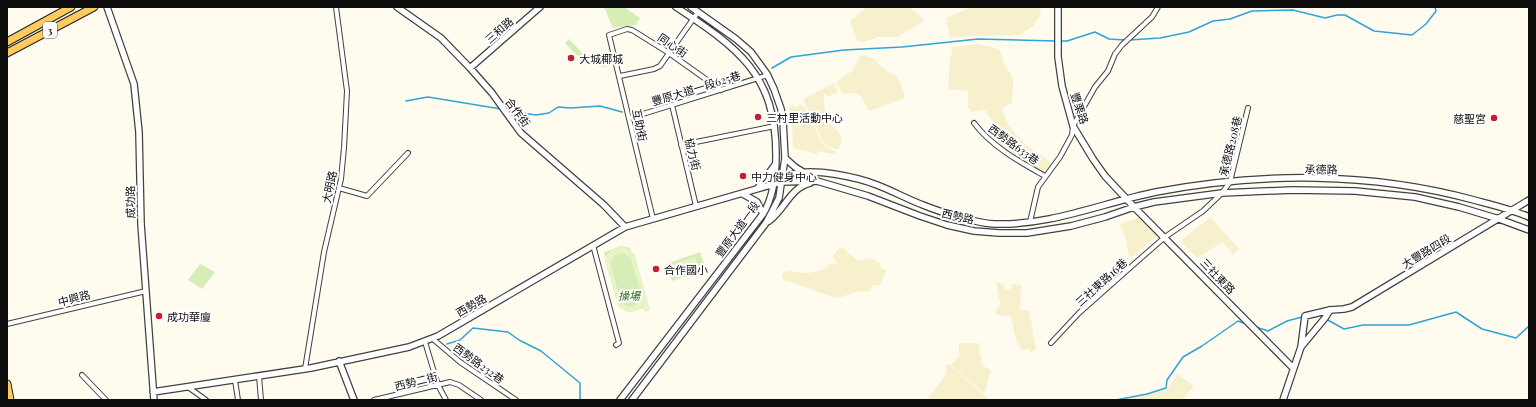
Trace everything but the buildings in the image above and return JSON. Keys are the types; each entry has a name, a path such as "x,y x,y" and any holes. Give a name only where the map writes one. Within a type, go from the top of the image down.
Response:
{"main road":[{"name":"3","path":"7,42 71,7"},
{"name":"3","path":"7,53 94,7"},
{"path":"7,384 10,400"}],"street":[{"name":"成功路","path":"107,7 134,84 139,132 141,224 154,400"},
{"name":"大明路","path":"305,369 324,252 339,188 344,148 347,91 336,7"},
{"name":"合作街","path":"397,7 441,38 492,93 521,133 604,205 625,227"},
{"name":"三和路","path":"470,68 540,7"},
{"name":"豐原大道一段","path":"620,400 763,214 769,202 774,184 776,163 775,126 769,101 758,78 743,58 729,44 676,7"},
{"name":"豐原大道一段","path":"632,400 766,223 779,198 785,158 781,109 768,75 760,63 736,38 691,7"},
{"name":"豐栗路","path":"1058,7 1058,57 1062,86 1073,126 1105,176 1127,199"},
{"path":"1030,222 1038,187 1060,156 1072,135 1073,126 1095,87 1108,71 1115,54 1122,45 1152,16 1158,7"},
{"path":"620,76 660,66 698,12"},
{"name":"同心街","path":"610,35 627,29 632,30 669,53 721,90"},
{"name":"互助街","path":"610,35 653,219"},
{"name":"豐原大道一段625巷","path":"630,118 768,75"},
{"name":"協力街","path":"672,105 696,206"},
{"name":"承德路208巷","path":"1222,193 1230,182 1248,108"},
{"name":"西勢路633巷","path":"974,123 981,132 999,148 1045,176"},
{"path":"682,145 775,126"},
{"path":"339,188 367,196 408,153"},
{"path":"785,158 803,172"},
{"path":"758,188 776,163"},
{"name":"西勢路","path":"781,182 789,176 803,172 827,173 859,179 876,184 925,206 987,224 1012,225 1030,222 1073,214 1127,199"},
{"name":"承德路","path":"1127,199 1185,187 1230,182 1286,178 1343,179 1395,183 1446,192 1513,210 1529,217"},
{"path":"766,223 772,219 794,191 801,186 817,181"},
{"name":"西勢路","path":"153,392 305,369 409,347 425,342 433,339 625,227 781,182 817,181 868,196 947,225 974,231 999,233 1034,232 1071,226 1105,217 1134,207"},
{"name":"承德路","path":"1134,207 1154,202 1222,193 1292,190 1355,191 1397,194 1459,207 1529,230"},
{"name":"三社東路16巷","path":"1051,343 1080,313 1165,237 1203,211 1222,193"},
{"path":"743,194 757,202 763,214"},
{"name":"三社東路","path":"1127,199 1293,368"},
{"name":"大豐路四段","path":"1285,399 1300,347 1305,316 1352,307 1529,200"},
{"path":"593,245 619,343 616,345"},
{"name":"中興路","path":"7,324 146,290"},
{"name":"大豐路四段","path":"1300,347 1330,310"},
{"name":"西勢路232巷","path":"433,339 460,362 516,400"},
{"path":"425,342 438,385 446,400"},
{"path":"339,361 354,400"},
{"path":"82,375 106,400"},
{"path":"258,376 261,400"},
{"path":"235,380 238,400"},
{"name":"西勢二街","path":"374,400 450,382 459,385 480,400"},
{"path":"188,387 206,400"},
{"path":"397,395 399,400"}],"shaded area":[{"path":"867,7 909,7 924,21 897,37 878,37 864,42 857,41 850,21"},
{"path":"967,7 1039,7 1041,14 1033,26 1020,35 950,38 946,18 967,9"},
{"path":"977,44 999,49 1005,66 1013,81 1012,103 1002,108 1008,125 1026,145 1053,164 1045,174 1009,154 993,141 1002,135 986,112 988,109 970,112 970,109 968,108 968,91 948,89 950,59 953,47"},
{"path":"861,55 871,57 885,70 896,76 901,84 905,98 869,111 857,93 843,94 836,82 852,71"},
{"path":"834,83 838,92 829,97 824,94 824,105 830,123 840,134 842,141 838,150 829,147 823,142 803,99"},
{"path":"800,104 804,107 822,142 828,148 836,152 835,153 832,154 818,151 817,154 793,148 792,121 789,108 793,105 795,108"},
{"path":"1140,217 1158,235 1133,256 1129,256 1125,236 1119,224"},
{"path":"1211,217 1239,249 1233,255 1223,242 1197,258 1180,241"},
{"path":"842,247 858,261 871,258 880,263 879,266 886,271 880,285 873,285 869,292 860,291 838,298 791,282 783,281 782,274 788,271 808,273 822,270 830,264 838,263 832,257 839,248"},
{"path":"996,282 1004,284 1004,290 1011,290 1012,284 1021,285 1020,309 1029,311 1036,349 1031,353 1029,348 1022,351 1015,336 1011,316 996,315 996,308 999,308 1000,303"},
{"path":"959,343 978,343 983,366 991,370 984,394 951,365 959,356"},
{"path":"949,364 988,399 931,400 928,398 944,377 947,371 945,365"},
{"path":"1177,374 1194,386 1182,400 1117,400 1167,390"}],"green space":[{"path":"604,7 624,7 640,18 636,25 613,28"},
{"path":"569,39 587,58 612,62 605,67 586,65 565,43"},
{"name":"操場","path":"622,246 630,248 635,262 644,294 644,308 629,311 618,306 604,252"},
{"path":"623,247 628,249 635,255 650,310 645,312 643,306 633,312 627,312 618,306 605,261 613,249","holes":["620,253 623,253 631,258 641,300 636,305 629,307 621,302 611,261 614,256"]},
{"name":"操場","path":"700,252 706,269 672,281 666,264"},
{"path":"695,257 700,269 674,277 670,266"},
{"path":"200,264 215,272 202,289 188,280"}],"waterway":[{"path":"1129,40 1160,38 1189,32 1213,21 1230,19 1252,11 1293,10 1325,18 1345,15 1374,31 1412,35 1426,24 1436,11 1435,7"},
{"path":"1060,41 1067,41 1095,32 1109,39 1125,40"},
{"path":"772,68 791,57 844,50 902,47 978,39 1056,41"},
{"path":"406,101 428,97 501,109"},
{"path":"508,111 536,115 549,113 558,107 571,108 600,106 622,112"},
{"path":"1326,319 1344,329 1363,325 1409,325 1456,312 1482,329 1516,338 1529,326"},
{"path":"1256,327 1268,331 1287,321 1302,317"},
{"path":"1116,400 1147,394 1166,388 1167,380 1183,357 1202,346 1238,321 1246,324"},
{"path":"447,344 460,340 473,328 508,332 519,340 541,351 580,383 580,400"}],"place":[{"name":"大城椰城","path":"571,58"},
{"name":"三村里活動中心","path":"758,117"},
{"name":"慈聖宮","path":"1494,118"},
{"name":"中力健身中心","path":"743,176"},
{"name":"合作國小","path":"656,269"},
{"name":"成功華廈","path":"159,316"}]}
